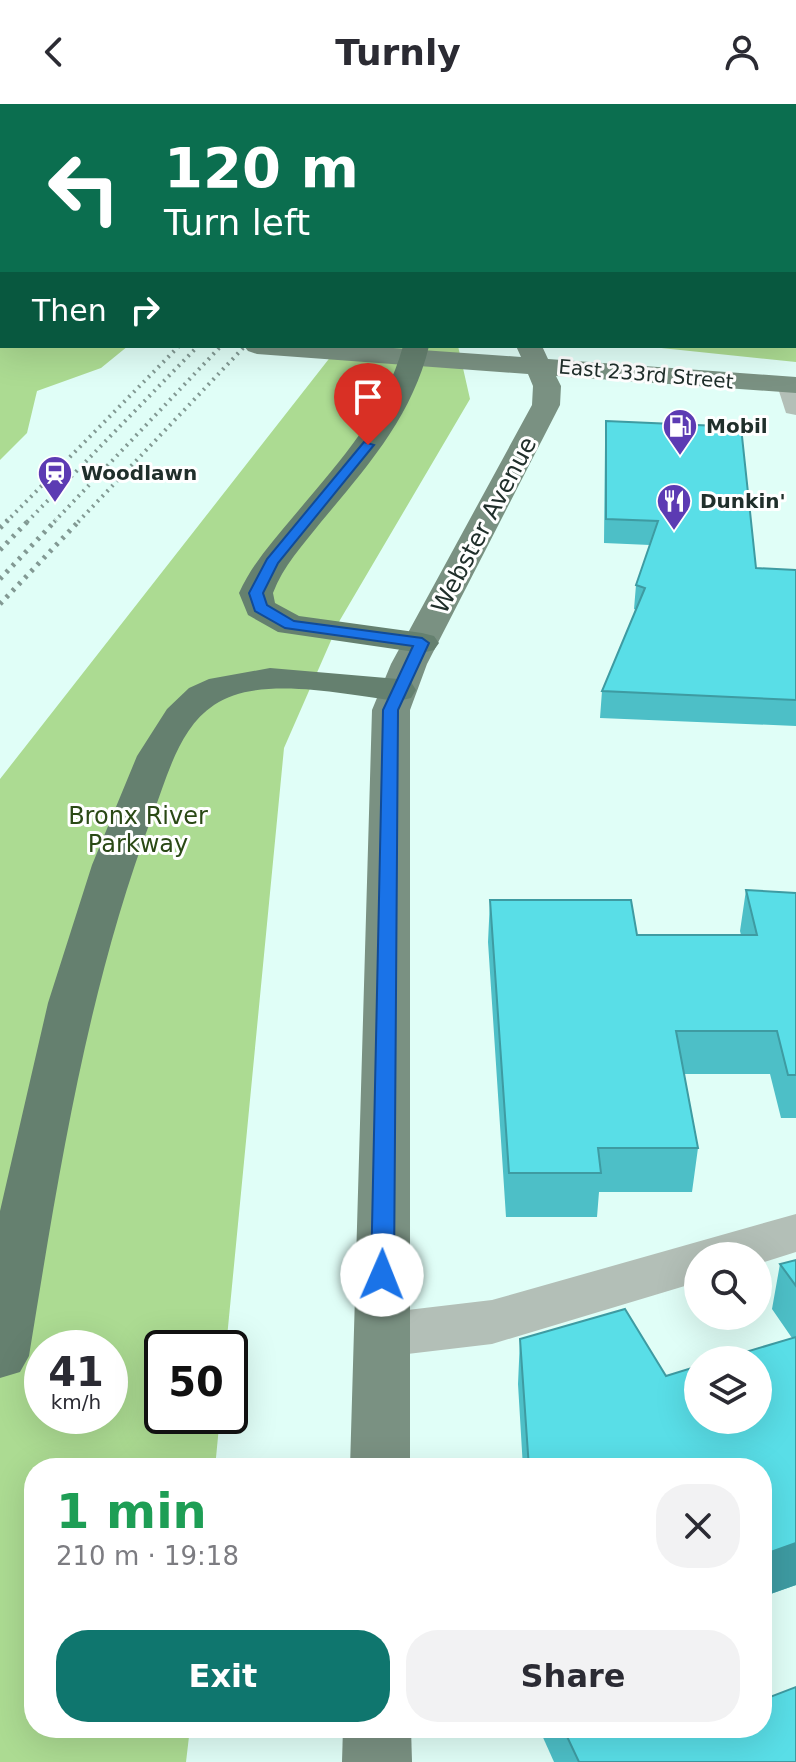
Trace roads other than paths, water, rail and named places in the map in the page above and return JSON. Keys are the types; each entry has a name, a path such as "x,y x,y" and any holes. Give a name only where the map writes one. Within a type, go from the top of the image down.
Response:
{"highway":[{"path":"416,348 408,378 383,425 271,562 256,593 260,608 290,625 422,643"},
{"path":"0,1356 67,1011 122,839 172,726 202,696 229,682 274,679 398,690"}],"main road":[{"name":"East 233rd Street","path":"289,348 449,358 534,356 794,392"},
{"name":"Webster Avenue","path":"380,1458 391,710 398,690 543,411 548,392 534,356"},
{"path":"377,1738 377,1762"}],"street":[{"path":"765,1242 796,1233"},
{"path":"382,1335 492,1322 684,1266"}],"railway":[{"path":"6,522 177,348"},
{"path":"27,522 196,348"},
{"path":"54,522 219,348"},
{"path":"78,522 243,348"},
{"path":"0,550 29,520"},
{"path":"0,579 56,520"},
{"path":"0,604 80,520"},
{"path":"0,528 6,522"}],"place":[{"name":"Mobil","path":"680,457"},
{"name":"Woodlawn","path":"55,504"},
{"name":"Dunkin'","path":"674,532"}],"park label":[{"name":"Bronx River Parkway","path":"138,830"}]}
